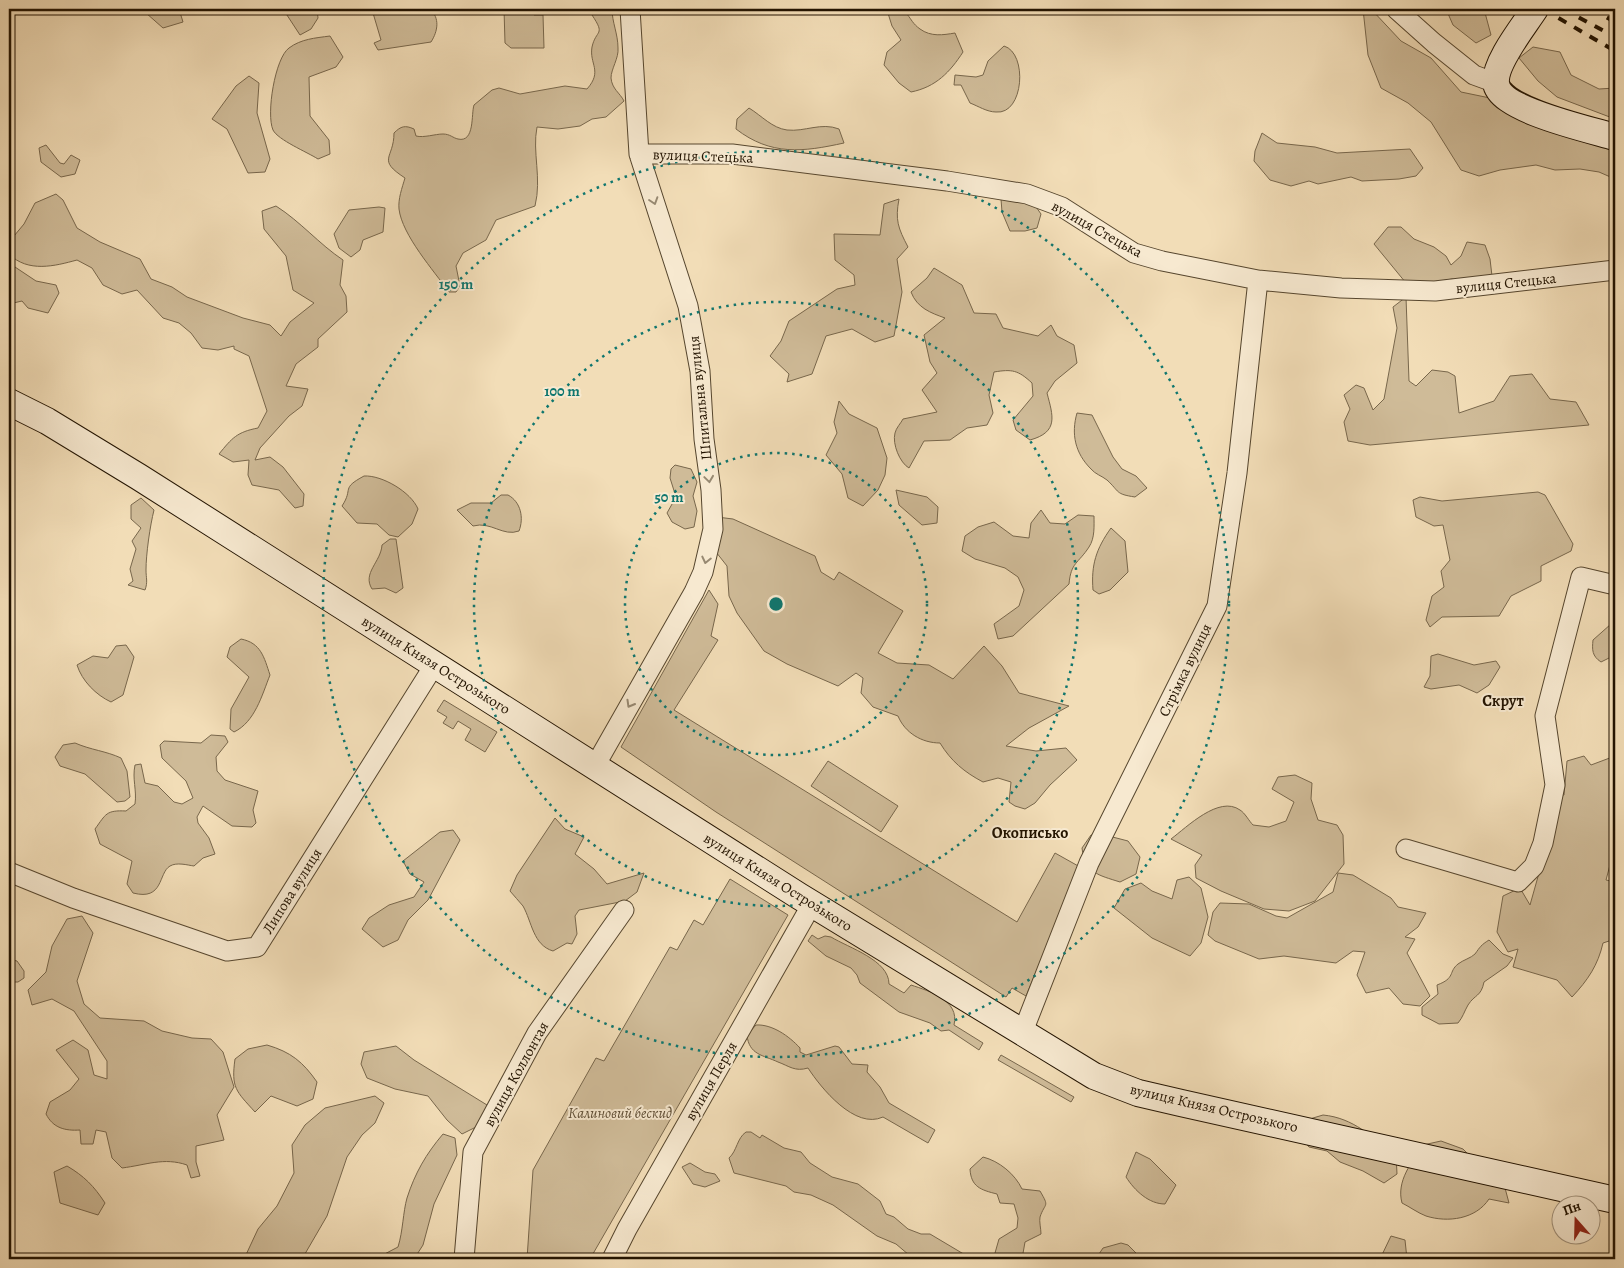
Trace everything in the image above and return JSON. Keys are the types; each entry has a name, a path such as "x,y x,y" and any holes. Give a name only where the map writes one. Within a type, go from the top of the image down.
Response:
{"main road":[{"path":"1535,9 1508,50 1498,72 1496,84 1505,97 1542,115 1615,136"},
{"name":"вулиця Князя Острозького","path":"9,402 47,421 139,477 812,904 1022,1034 1094,1076 1138,1093 1615,1200"}],"street":[{"name":"Шпитальна вулиця","path":"595,766 694,592 703,572 713,529 700,371 688,306 639,154 630,9"},
{"path":"1396,9 1474,75 1496,84"},
{"name":"вулиця Стецька","path":"639,154 732,154 947,181 1027,194 1062,207 1134,253 1162,261 1258,280 1341,288 1435,291 1615,270"},
{"name":"Стрімка вулиця","path":"1022,1034 1089,863 1217,606 1237,473 1258,280"},
{"path":"1406,849 1518,882 1534,866 1543,843 1555,785 1544,716 1581,577 1615,585"},
{"name":"Липова вулиця","path":"9,872 73,898 227,952 258,947 435,664"},
{"name":"вулиця Перля","path":"612,1259 812,904"},
{"name":"вулиця Коллонтая","path":"464,1259 473,1152 537,1033 624,910"}],"green space":[{"path":"147,9 179,9 183,22 163,28 146,13"},
{"path":"283,9 317,9 318,18 311,29 300,35"},
{"path":"389,9 430,9 437,20 431,42 378,50 374,43 381,40 373,13"},
{"path":"504,9 530,9 534,15 543,15 544,48 511,48 505,43"},
{"path":"594,9 612,9 618,52 611,78 614,88 624,101 606,117 592,119 580,126 558,129 537,127 538,185 535,206 496,220 486,240 463,253 456,266 460,286 456,292 449,292 419,252 401,219 399,201 405,178 391,167 389,162 394,133 401,128 408,127 414,129 416,136 443,134 463,139 470,132 474,105 492,90 499,88 520,94 565,86 587,89 594,77 592,47 599,32 592,15"},
{"path":"1363,9 1371,9 1401,41 1431,58 1461,92 1490,98 1615,139 1615,179 1599,172 1580,169 1555,170 1536,165 1500,170 1479,176 1461,170 1431,122 1408,103 1381,88 1368,55"},
{"path":"1446,9 1484,9 1491,35 1476,43 1453,25"},
{"path":"887,10 902,11 924,32 942,35 955,33 963,52 941,78 920,90 911,92 899,83 884,65 887,52 901,40 892,26"},
{"path":"330,36 343,57 336,67 309,77 310,116 329,140 330,154 318,159 276,134 271,122 271,100 276,74 284,54 289,48 303,41"},
{"path":"1004,46 1012,51 1017,60 1020,83 1012,104 1005,110 993,112 970,103 961,85 954,85 955,75 976,77 983,75 988,61"},
{"path":"1533,47 1560,52 1571,75 1599,89 1615,88 1615,119 1557,97 1538,81 1519,58"},
{"path":"249,76 259,83 257,113 270,159 265,172 248,173 227,129 212,119 236,86"},
{"path":"749,108 782,129 794,130 826,126 839,129 844,143 801,150 775,148 762,144 736,129 737,119"},
{"path":"1262,133 1277,143 1315,147 1337,153 1410,149 1423,168 1416,176 1399,179 1362,181 1351,177 1318,184 1309,181 1291,186 1270,180 1254,161 1255,151"},
{"path":"46,145 60,163 64,164 71,155 80,160 75,174 61,177 41,162 39,148"},
{"path":"56,194 63,200 77,228 100,242 140,259 151,279 172,287 187,297 243,318 270,325 281,336 290,322 314,303 293,290 286,256 264,229 262,211 276,206 343,260 340,285 346,296 347,312 318,339 318,347 296,364 286,386 308,389 302,406 289,416 260,448 255,460 270,457 283,467 304,494 303,506 295,508 279,490 252,485 248,475 249,460 233,462 219,454 236,436 258,428 267,411 249,356 234,349 234,346 218,350 202,348 191,333 179,323 163,318 137,290 122,294 103,285 92,268 77,260 51,266 33,266 16,260 9,254 9,242 24,224 35,203"},
{"path":"1027,194 1041,214 1037,228 1025,231 1010,231 1002,212 1001,199"},
{"path":"899,199 898,224 908,247 897,259 902,292 894,336 875,342 852,329 826,336 812,374 787,382 789,374 770,356 781,341 789,321 837,289 855,285 854,275 835,260 834,234 880,235 884,204"},
{"path":"385,208 383,232 363,240 360,250 351,257 339,248 334,234 349,210"},
{"path":"1388,227 1401,227 1414,239 1434,247 1446,256 1451,265 1461,256 1467,242 1485,245 1490,259 1492,276 1468,283 1452,279 1435,282 1406,283 1374,244"},
{"path":"12,265 36,281 56,285 59,293 48,313 28,308 22,301 9,304 9,266"},
{"path":"934,268 962,285 974,313 996,314 1003,328 1038,336 1051,325 1057,336 1074,345 1077,363 1055,381 1047,393 1052,422 1046,433 1030,440 1016,430 1013,420 1033,396 1032,383 1023,375 1014,372 994,372 989,395 993,413 987,425 967,428 950,440 924,441 909,468 900,458 896,448 894,437 896,429 903,419 937,412 922,390 937,373 930,362 924,335 945,318 921,306 911,292 927,278"},
{"path":"1406,297 1409,381 1416,386 1432,370 1448,372 1455,376 1459,413 1494,401 1510,376 1532,374 1550,399 1576,402 1589,425 1370,445 1348,441 1344,422 1350,409 1344,395 1356,385 1364,388 1373,410 1384,399 1397,328 1393,307"},
{"path":"839,401 849,414 877,428 887,458 885,475 878,490 863,506 848,498 842,474 826,455 837,433 834,422"},
{"path":"1077,413 1092,415 1113,457 1122,469 1136,476 1147,488 1135,497 1124,495 1091,469 1081,456 1076,443 1074,428"},
{"path":"675,465 691,469 697,482 693,496 697,511 694,527 685,529 672,522 667,513 676,497 670,478 671,469"},
{"path":"364,476 379,478 395,486 409,497 418,509 412,524 398,537 389,535 377,524 357,523 342,506 350,486"},
{"path":"896,490 927,497 938,507 937,523 922,525 899,505"},
{"path":"1538,492 1545,495 1573,544 1571,551 1541,566 1541,581 1511,596 1499,616 1442,617 1430,627 1426,620 1432,596 1444,587 1441,571 1450,560 1443,525 1434,526 1416,517 1413,500 1420,497 1442,501"},
{"path":"501,495 508,495 519,506 521,521 519,531 508,532 486,526 473,526 457,510 471,503 491,503"},
{"path":"141,498 154,510 147,548 147,582 145,590 128,585 133,581 130,569 136,549 132,541 141,528 131,519 131,505"},
{"path":"1041,510 1050,523 1065,524 1078,515 1094,516 1092,540 1089,547 1073,567 1069,584 1013,636 998,639 994,624 1019,606 1024,590 1018,577 1005,568 975,559 962,551 965,536 978,527 994,522 1013,536 1029,538 1031,523"},
{"path":"717,517 733,519 815,556 821,572 834,580 839,572 903,611 878,653 897,663 929,665 953,679 984,646 1002,666 1019,693 1069,706 1029,728 1006,746 1036,751 1066,748 1077,760 1050,785 1035,803 1025,809 1015,806 1009,802 1011,782 998,778 983,782 958,766 940,743 933,743 915,736 905,727 898,716 873,707 861,693 863,678 856,673 838,686 787,664 764,651 737,613 729,596 727,566 716,552"},
{"path":"1111,528 1125,541 1128,572 1110,590 1099,594 1093,590 1094,565 1098,550"},
{"path":"390,539 396,539 403,588 396,593 385,588 372,589 369,578 379,557 382,545"},
{"path":"709,590 718,604 711,636 718,640 674,710 1017,922 1055,853 1080,867 1026,996 1012,988 1006,997 716,812 621,747"},
{"path":"1611,624 1615,630 1615,655 1601,662 1593,652 1593,640"},
{"path":"241,639 257,647 261,652 270,675 253,715 241,728 234,732 230,729 231,709 249,677 227,657 230,647"},
{"path":"126,645 134,657 123,695 111,702 100,696 90,687 82,677 77,665 93,656 108,658 116,646"},
{"path":"1438,654 1474,665 1496,661 1500,667 1489,685 1477,693 1459,685 1431,689 1424,687 1430,676 1431,656"},
{"path":"444,700 497,732 485,752 465,740 471,729 458,721 453,729 443,723 447,717 437,711"},
{"path":"211,735 225,736 228,742 216,757 217,771 225,780 258,791 253,810 256,823 252,827 232,826 203,806 197,817 198,823 209,838 215,854 203,858 194,866 179,864 170,866 166,869 155,890 143,894 133,893 127,884 132,861 100,844 95,829 110,812 126,811 135,804 135,765 141,764 145,783 158,786 174,802 182,804 193,798 186,781 162,758 160,745 164,741 201,743"},
{"path":"75,743 121,758 127,771 130,797 125,801 117,802 85,774 60,766 55,757 63,745"},
{"path":"1584,756 1591,765 1615,756 1615,846 1606,880 1615,882 1615,939 1603,943 1592,972 1572,997 1557,980 1513,967 1518,949 1508,952 1497,932 1503,896 1520,888 1530,905 1561,795 1564,795 1567,761"},
{"path":"828,761 898,806 881,832 811,786"},
{"path":"1295,775 1312,783 1311,799 1318,820 1337,825 1343,835 1344,864 1315,901 1289,911 1264,909 1196,878 1195,865 1202,855 1171,839 1204,814 1213,809 1223,807 1232,806 1240,810 1253,825 1269,827 1286,821 1294,802 1272,789 1278,777"},
{"path":"555,818 565,829 584,837 575,854 594,869 607,884 644,873 637,892 625,901 579,910 575,916 577,934 572,944 567,943 553,951 541,944 523,906 510,891 517,875"},
{"path":"453,830 460,840 428,900 408,920 398,940 383,947 362,929 369,918 389,905 414,897 424,882 410,874 403,861 440,832"},
{"path":"1101,834 1128,841 1140,857 1136,874 1120,882 1099,875 1090,868 1086,863 1082,848 1091,835"},
{"path":"1338,873 1353,875 1391,898 1398,907 1426,913 1418,927 1405,937 1415,939 1407,953 1430,996 1420,1006 1403,1004 1389,988 1366,993 1357,975 1365,952 1353,951 1336,963 1284,956 1259,959 1215,941 1208,935 1213,912 1220,903 1249,904 1276,916 1287,918 1333,892"},
{"path":"1189,877 1201,888 1208,917 1201,943 1190,956 1152,938 1114,908 1125,889 1141,883 1152,891 1172,899 1177,880"},
{"name":"Калиновий бескид","path":"730,879 788,915 590,1259 527,1259 533,1170 596,1058 604,1061 670,947 677,950 694,920 703,925"},
{"path":"82,916 93,933 77,981 84,1004 100,1018 144,1021 162,1031 192,1038 211,1039 223,1052 234,1087 217,1115 224,1140 196,1146 196,1162 200,1176 191,1178 187,1165 171,1162 155,1162 122,1168 112,1158 106,1132 96,1130 93,1144 81,1144 80,1130 60,1128 52,1123 46,1114 50,1102 70,1090 79,1079 56,1050 73,1040 88,1050 94,1075 107,1079 107,1061 74,1011 52,999 32,1005 28,990 46,972 52,946 67,919"},
{"path":"812,935 818,939 825,936 831,937 875,961 887,976 889,984 904,993 911,985 942,998 952,1009 955,1016 954,1025 983,1043 979,1050 949,1030 941,1031 930,1023 899,1012 860,983 857,975 851,968 826,956 808,941"},
{"path":"1489,940 1503,954 1513,958 1507,966 1484,982 1481,990 1468,1005 1458,1023 1439,1024 1422,1015 1422,1007 1438,994 1437,985 1447,980 1458,964 1475,954"},
{"path":"9,959 17,961 24,971 24,978 18,982 9,982"},
{"path":"756,1025 768,1026 785,1035 800,1048 800,1052 806,1055 835,1046 839,1047 852,1064 868,1065 867,1072 880,1087 889,1103 935,1130 928,1143 883,1117 861,1118 850,1112 830,1096 808,1068 792,1068 758,1053 751,1047 747,1035"},
{"path":"267,1045 290,1055 307,1069 317,1082 313,1099 297,1106 271,1096 255,1112 243,1099 235,1083 235,1059 248,1049"},
{"path":"396,1046 414,1060 487,1105 480,1125 462,1134 447,1120 428,1096 395,1089 367,1078 361,1064 364,1052"},
{"path":"1001,1055 1074,1097 1071,1102 998,1060"},
{"path":"375,1096 384,1103 375,1123 362,1135 347,1157 327,1216 302,1259 244,1259 258,1229 277,1206 294,1173 292,1145 305,1125 325,1108"},
{"path":"1323,1115 1353,1124 1396,1154 1397,1174 1384,1183 1363,1171 1340,1162 1327,1151 1309,1147 1297,1134 1303,1121"},
{"path":"746,1132 751,1132 760,1138 762,1135 784,1148 801,1152 810,1163 832,1177 858,1184 880,1201 886,1214 894,1217 908,1229 921,1234 930,1234 972,1259 940,1259 909,1255 896,1244 877,1236 833,1205 811,1195 794,1192 786,1186 734,1173 729,1158"},
{"path":"443,1134 455,1138 457,1155 434,1204 423,1245 414,1259 375,1259 398,1247 410,1189 431,1149"},
{"path":"1441,1141 1463,1149 1505,1188 1509,1203 1489,1199 1477,1211 1469,1215 1461,1218 1443,1219 1426,1216 1402,1203 1401,1187 1403,1179 1414,1158 1423,1145"},
{"path":"1136,1152 1150,1159 1176,1185 1165,1204 1153,1202 1143,1196 1126,1177"},
{"path":"983,1157 1006,1169 1022,1189 1040,1191 1045,1200 1046,1205 1040,1219 1041,1234 1025,1242 1022,1259 998,1259 995,1253 999,1239 1017,1228 1018,1218 1014,1204 1000,1203 997,1194 978,1187 972,1180 970,1169"},
{"path":"690,1163 705,1172 715,1174 720,1181 705,1187 693,1184 682,1167"},
{"path":"67,1166 88,1182 105,1203 98,1215 60,1203 54,1172"},
{"path":"1391,1236 1405,1240 1407,1259 1380,1259"},
{"path":"1121,1243 1128,1245 1142,1259 1100,1259 1099,1254 1103,1248"}],"railway":[{"path":"1543,9 1615,51"},
{"path":"1563,9 1615,37"},
{"path":"1591,9 1615,22"}],"district":[{"name":"Скрут","path":"1503,700"},
{"name":"Окописько","path":"1030,832"}]}
